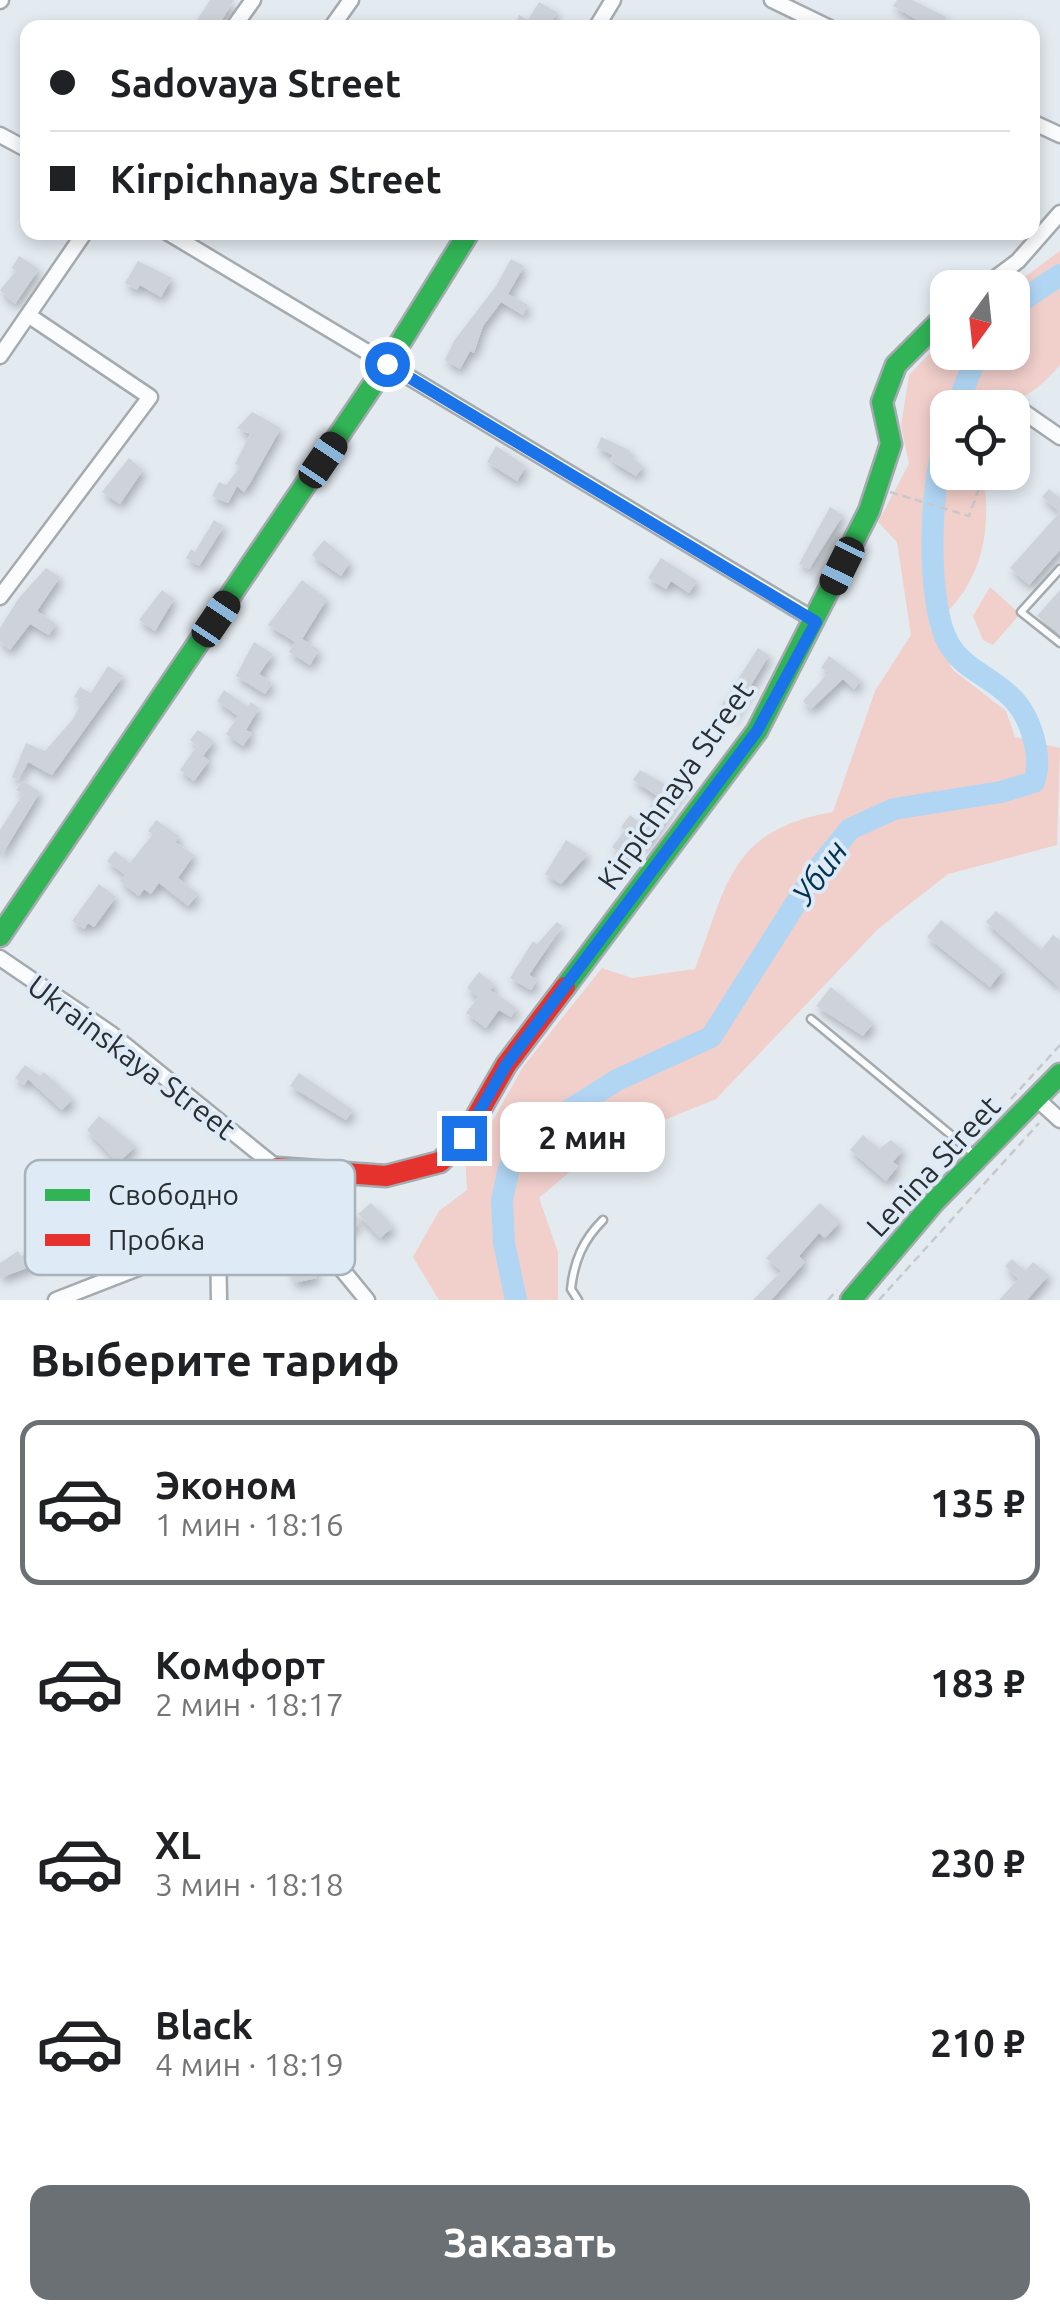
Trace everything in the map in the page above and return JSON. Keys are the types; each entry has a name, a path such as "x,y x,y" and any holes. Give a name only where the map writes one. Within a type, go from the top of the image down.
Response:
{"street":[{"path":"772,0 813,20"},
{"path":"1040,236 1060,213"},
{"path":"0,356 80,240"},
{"path":"180,240 816,622"},
{"path":"0,936 387,364 463,240"},
{"path":"1006,270 1036,240"},
{"path":"0,596 150,397 28,315"},
{"name":"Kirpichnaya Street","path":"355,1174 386,1176 440,1162 464,1138 506,1065 757,731 816,622 869,511 891,444 882,402 896,365 930,331"},
{"path":"1030,416 1060,436"},
{"name":"Ukrainskaya Street","path":"0,958 110,1033 266,1160"},
{"name":"Lenina Street","path":"852,1300 978,1158 1049,1110 1060,1074"},
{"path":"56,1300 120,1275"},
{"path":"219,1275 219,1300"},
{"name":"Ukrainskaya Street","path":"346,1275 367,1300"}],"lane":[{"path":"1060,569 1021,612 1060,643"},
{"path":"811,1019 978,1158"},
{"path":"578,1300 571,1289 581,1248 603,1220"}],"path":[{"path":"909,498 969,516 978,490"},
{"path":"879,1300 1049,1110"}],"shaded area":[{"path":"1060,251 1060,365 1030,392 930,390 930,490 985,490 986,517 972,577 947,612 930,627 953,670 1006,711 1015,737 1060,748 1057,845 948,874 878,929 716,1099 600,1146 539,1198 558,1252 558,1300 439,1300 413,1257 439,1211 467,1190 465,1151 493,1120 523,1067 602,968 632,978 695,969 726,886 753,847 799,820 833,812 875,691 911,635 897,542 878,522 909,464 901,426 909,375 930,353 930,370 1030,370 1030,273"},
{"path":"990,587 1020,614 993,645 983,640 973,616"}],"building":[{"path":"210,0 234,0 222,20 197,20"},
{"path":"897,0 912,0 946,17 917,20 893,6"},
{"path":"539,2 557,12 552,20 528,20"},
{"path":"19,256 39,269 15,304 0,290 16,271 12,268"},
{"path":"511,259 524,266 508,294 528,305 523,315 501,302 483,326 474,353 470,351 460,369 445,360"},
{"path":"138,261 172,278 161,297 140,285 137,290 125,283"},
{"path":"252,412 281,428 244,492 237,486 228,503 212,496 219,482 226,485 240,467 235,464 250,434 237,428"},
{"path":"601,437 631,451 628,455 643,466 636,476 610,460 613,455 597,448"},
{"path":"496,446 526,466 517,481 487,462"},
{"path":"129,458 143,470 120,504 102,492"},
{"path":"1049,489 1060,498 1060,512 1042,497"},
{"path":"830,507 843,515 809,569 799,564"},
{"path":"1060,512 1060,550 1029,585 1010,568"},
{"path":"214,520 224,526 199,566 186,558 191,549 195,552"},
{"path":"324,540 350,562 341,576 312,555"},
{"path":"661,558 697,581 689,593 671,581 666,589 648,578"},
{"path":"46,568 60,577 37,611 56,624 49,635 30,624 10,650 0,642 0,628 19,598"},
{"path":"302,580 327,599 302,639 319,650 310,665 289,652 295,642 268,625"},
{"path":"162,590 174,599 155,631 139,620"},
{"path":"1060,590 1060,634 1037,616"},
{"path":"254,642 273,654 259,674 272,683 265,694 236,676"},
{"path":"758,648 769,655 732,717 719,709"},
{"path":"829,656 861,680 854,689 843,679 811,709 803,701 829,672 821,668"},
{"path":"108,666 123,676 52,775 28,762 18,780 12,777 26,743 45,751 73,719 82,701 74,697 80,687 91,693"},
{"path":"224,690 248,707 251,702 259,708 246,730 252,733 243,746 226,734 238,716 217,701"},
{"path":"198,730 214,741 203,756 209,761 194,781 180,770 197,746 190,740"},
{"path":"640,770 670,787 677,776 686,781 645,847 639,842 626,858 612,847 625,830 621,827 630,815 640,823 657,796 633,780"},
{"path":"23,781 40,792 0,858 0,830 23,794 16,790"},
{"path":"156,820 179,836 175,842 194,855 178,878 198,894 188,906 159,883 151,894 144,889 139,896 120,881 125,875 107,861 115,851 130,863 153,834 148,831"},
{"path":"566,840 588,854 561,884 545,874"},
{"path":"99,884 116,897 94,927 88,923 84,929 72,921"},
{"path":"996,911 1041,950 1053,935 1060,940 1060,988 986,922"},
{"path":"941,920 1003,970 990,987 927,937"},
{"path":"557,922 562,926 529,975 537,980 531,990 510,978 533,941 537,944"},
{"path":"479,972 495,985 490,990 517,1008 511,1017 499,1010 486,1028 466,1013 478,997 467,988"},
{"path":"831,987 873,1023 863,1036 816,1006"},
{"path":"25,1065 40,1076 44,1072 73,1099 62,1110 28,1079 24,1085 15,1078"},
{"path":"299,1073 353,1110 346,1120 290,1086"},
{"path":"99,1116 136,1146 121,1160 115,1160 87,1130"},
{"path":"863,1135 879,1149 891,1140 903,1150 893,1162 898,1166 886,1181 850,1150"},
{"path":"371,1203 393,1227 380,1238 358,1214"},
{"path":"820,1203 840,1222 825,1238 819,1233 799,1256 805,1262 771,1300 753,1300 781,1271 766,1258"},
{"path":"18,1251 21,1256 25,1254 25,1269 0,1278 0,1263"},
{"path":"1012,1259 1025,1271 1033,1262 1049,1275 1027,1300 999,1300 1018,1279 1005,1266"},
{"path":"292,1275 316,1275 317,1278 294,1283"}],"waterway":[{"name":"Убин","path":"1030,295 1060,275"},
{"name":"Убин","path":"963,390 971,370"},
{"name":"Убин","path":"516,1300 504,1243 502,1200 509,1168 541,1128 617,1080 711,1037 817,870 850,829 894,809 1001,792 1034,782 1036,749 1018,705 958,656 945,636 933,563 936,490"}],"traffic: fast":[{"path":"0,936 387,364 464,240"},
{"path":"565,987 757,731 869,511 891,444 882,402 896,365 930,331"},
{"path":"851,1300 934,1202 1060,1074"}],"traffic: jam":[{"path":"355,1174 386,1176 440,1162 464,1138 506,1065 565,987"}],"route":[{"path":"387,364 816,622 757,731 506,1065 464,1138"}]}
